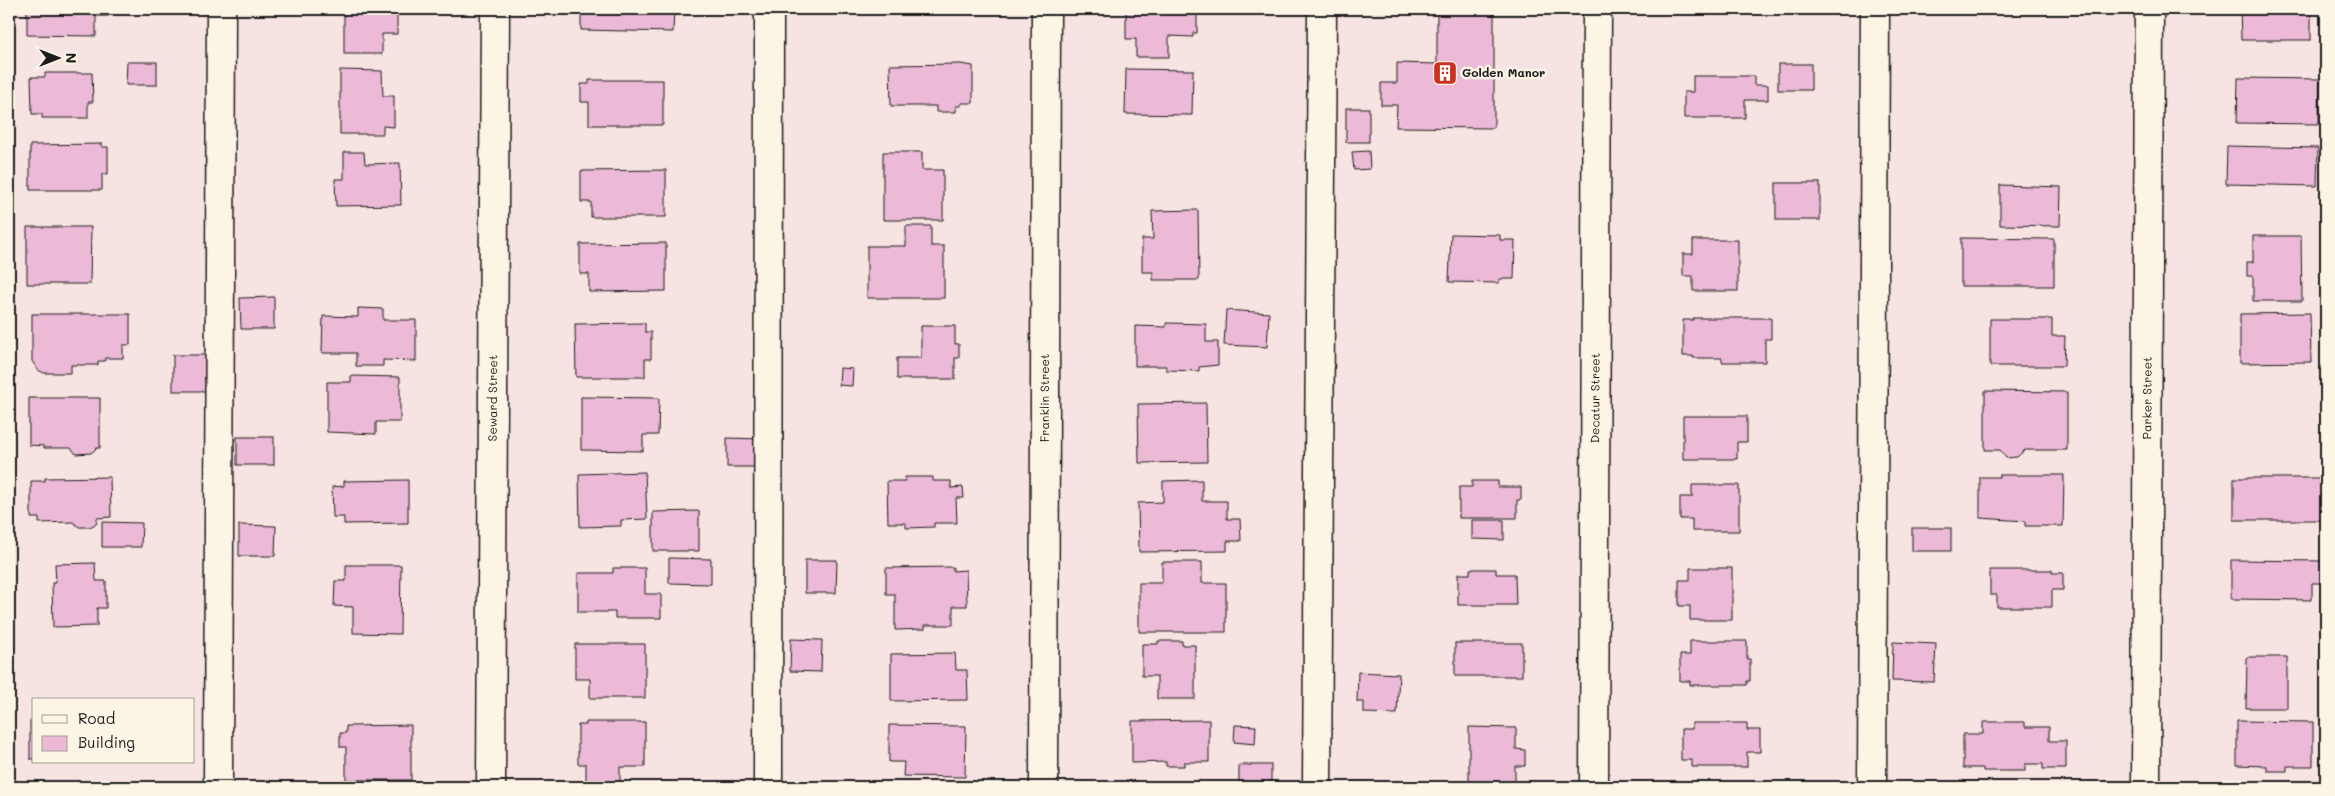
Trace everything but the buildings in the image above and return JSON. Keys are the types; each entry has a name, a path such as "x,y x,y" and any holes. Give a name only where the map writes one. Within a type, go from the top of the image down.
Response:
{"street":[{"path":"218,787 221,9"},
{"name":"Seward Street","path":"492,787 495,9"},
{"path":"768,787 769,9"},
{"name":"Franklin Street","path":"1044,787 1046,9"},
{"path":"1317,787 1322,9"},
{"name":"Decatur Street","path":"1594,787 1597,9"},
{"path":"1872,787 1875,9"},
{"name":"Parker Street","path":"2146,787 2149,9"}],"place":[{"name":"Golden Manor","path":"1445,73"}]}
